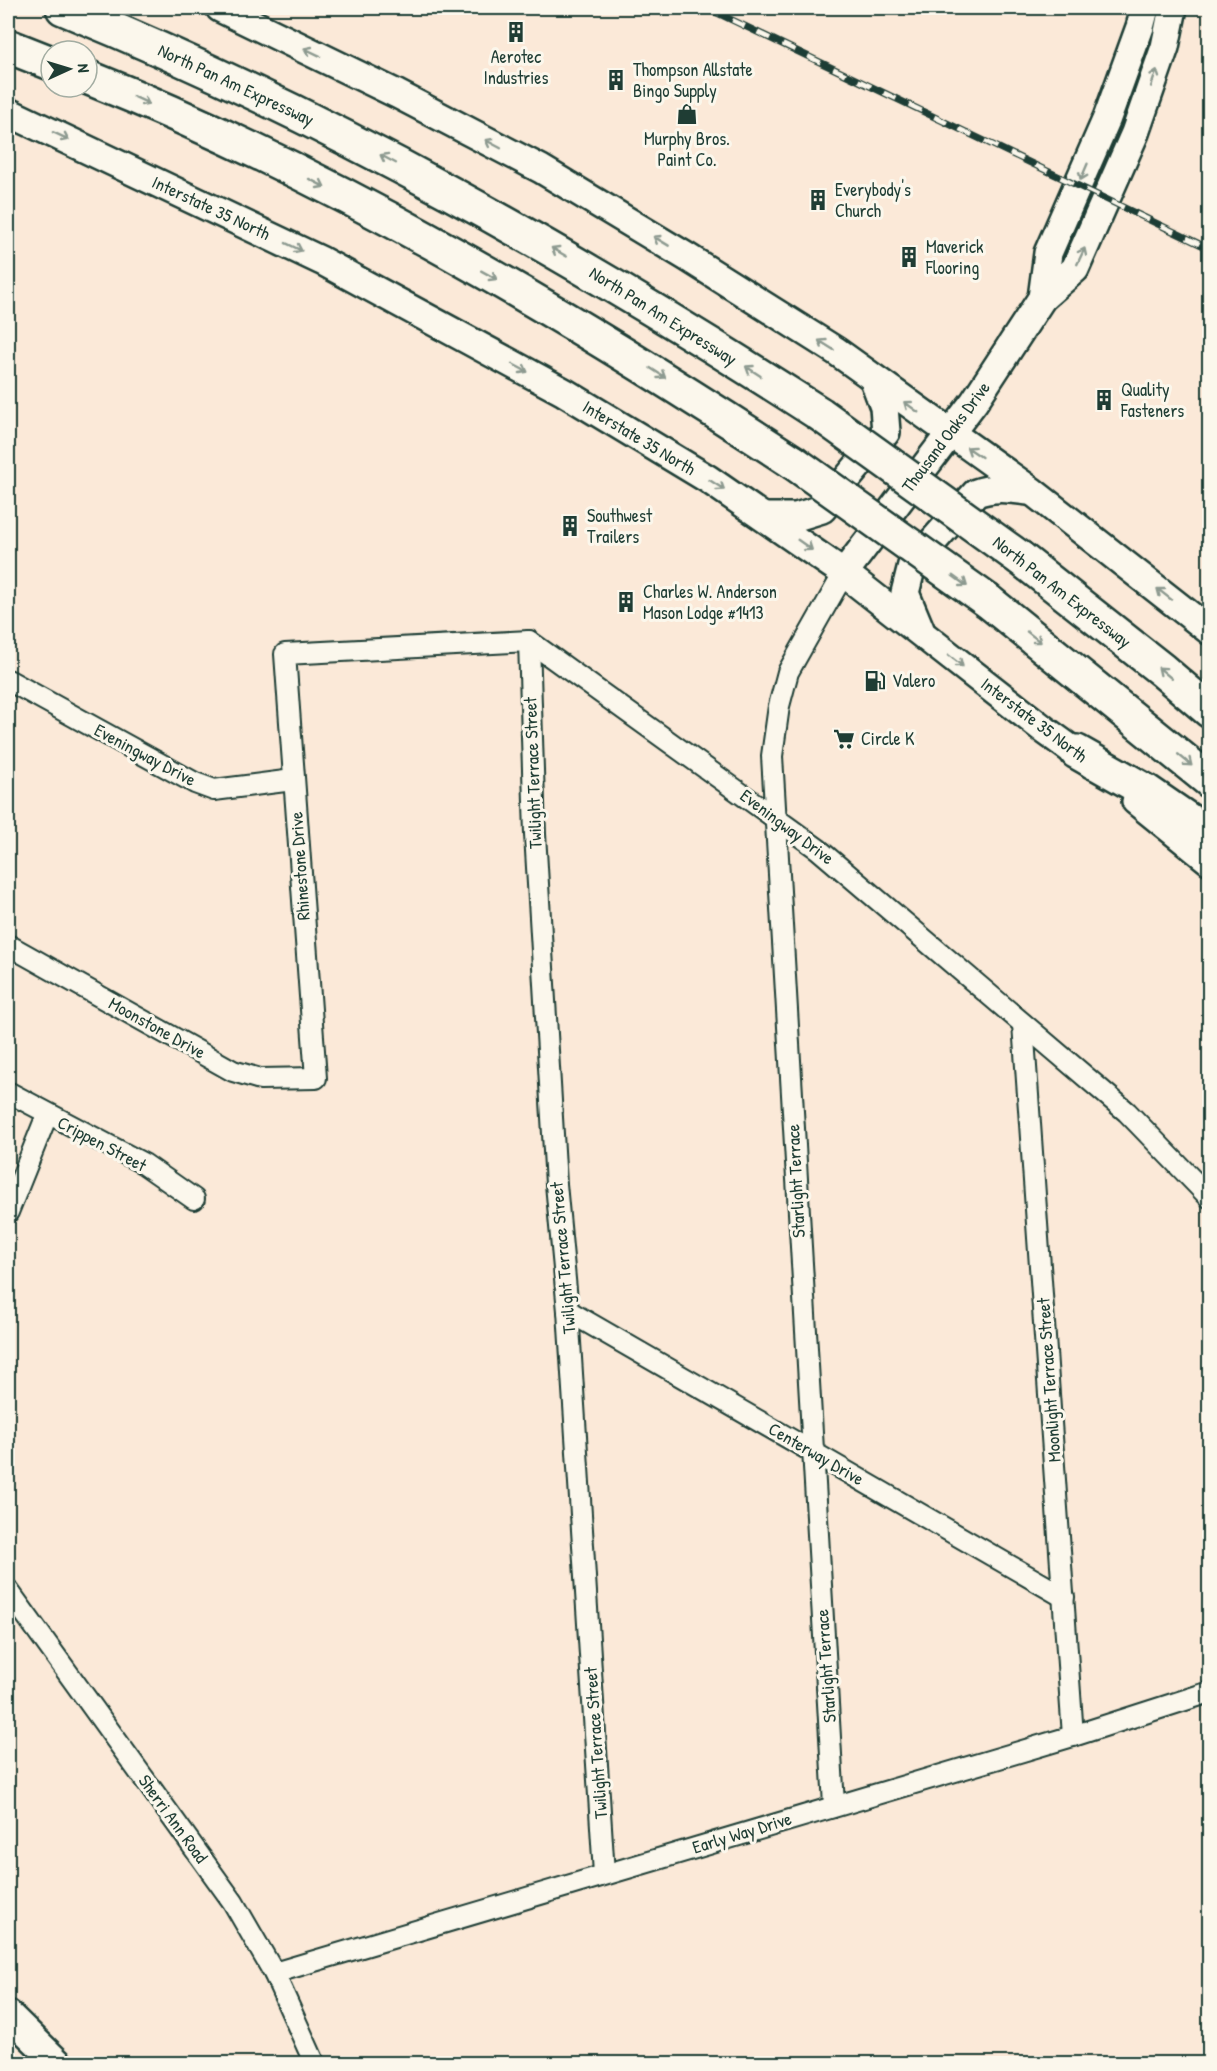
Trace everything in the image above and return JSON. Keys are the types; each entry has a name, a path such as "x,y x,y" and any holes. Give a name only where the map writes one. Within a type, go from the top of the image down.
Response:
{"highway":[{"name":"North Pan Am Expressway","path":"63,8 236,83 351,139 502,220 628,292 820,414 1020,558 1154,663 1209,711"},
{"path":"8,46 39,58"},
{"path":"99,83 156,106 400,226 546,306 638,361 793,462 988,601 1209,781"},
{"path":"1077,752 1146,791 1209,835"}],"main road":[{"path":"220,8 397,94 541,169 687,257 836,351 1033,492 1209,631"},
{"name":"Thousand Oaks Drive","path":"1042,297 1048,253 1107,118 1140,27 1144,8"},
{"name":"Thousand Oaks Drive","path":"844,573 1007,355 1042,297 1075,269 1135,133 1165,47 1173,8"},
{"name":"Interstate 35 North","path":"8,112 322,261 564,392 765,517 844,573 1046,731 1077,752 1209,861"},
{"path":"765,517 796,517 822,509 852,475 885,432 884,407 874,380"},
{"path":"923,634 904,593 912,565 976,493 988,488 1033,492"},
{"path":"8,2014 59,2064"}],"street":[{"name":"Starlight Terrace","path":"834,1805 772,756 779,706 788,672 844,573"},
{"name":"Eveningway Drive","path":"529,641 818,849 1126,1112 1209,1197"},
{"name":"Rhinestone Drive","path":"316,1078 285,654 529,641"},
{"name":"Twilight Terrace Street","path":"529,641 535,834 553,1137 568,1311 604,1874"},
{"name":"Eveningway Drive","path":"8,680 195,783 214,790 293,780"},
{"name":"Moonstone Drive","path":"8,945 233,1071 260,1079 316,1078"},
{"name":"Moonlight Terrace Street","path":"1023,1024 1073,1736"},
{"name":"Crippen Street","path":"8,1092 47,1115 144,1164 194,1199"},
{"path":"8,1212 47,1115"},
{"name":"Centerway Drive","path":"568,1311 1064,1597"},
{"name":"Sherri Ann Road","path":"8,1590 233,1902 274,1973 315,2064"},
{"name":"Early Way Drive","path":"274,1973 834,1805 1073,1736 1209,1692"}],"railway":[{"path":"707,8 1210,249"}],"place":[{"name":"Aerotec Industries","path":"516,32"},
{"name":"Thompson Allstate Bingo Supply","path":"616,80"},
{"name":"Murphy Bros. Paint Co.","path":"687,114"},
{"name":"Everybody's Church","path":"818,200"},
{"name":"Maverick Flooring","path":"909,257"},
{"name":"Quality Fasteners","path":"1104,400"},
{"name":"Southwest Trailers","path":"570,526"},
{"name":"Charles W. Anderson Mason Lodge #1413","path":"626,602"},
{"name":"Valero","path":"875,681"},
{"name":"Circle K","path":"844,739"}]}
